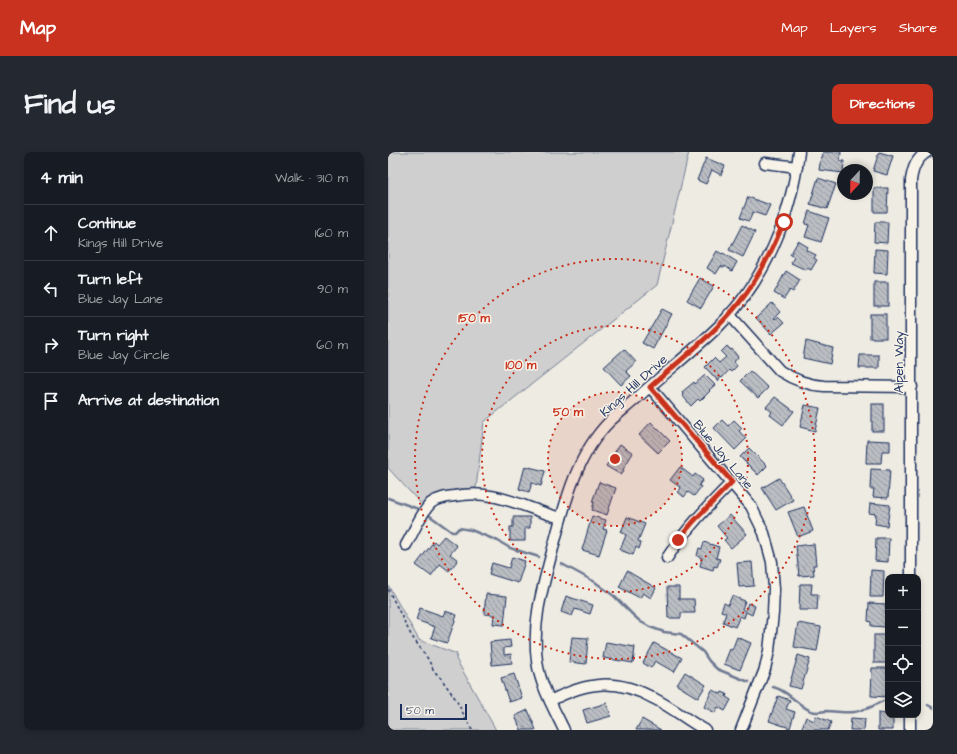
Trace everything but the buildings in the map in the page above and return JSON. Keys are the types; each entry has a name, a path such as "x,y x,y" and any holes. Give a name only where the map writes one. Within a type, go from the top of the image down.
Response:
{"street":[{"name":"Kings Hill Drive","path":"564,730 543,684 537,664 535,643 536,622 540,600 569,490 593,443 609,422 719,325 740,302 757,277 772,250 786,215 792,195 799,152"},
{"name":"Alpen Way","path":"911,574 911,180 912,171 916,163 921,156 927,152"},
{"path":"765,162 797,168"},
{"path":"729,314 780,371 790,378 802,383 813,386 912,387"},
{"name":"Blue Jay Lane","path":"650,387 751,506 764,533 772,562 774,589 772,633 766,669 741,730"},
{"path":"667,558 678,540 694,521 732,482"},
{"path":"406,545 420,519 430,505 438,499 446,497 482,494 561,518"},
{"path":"550,701 563,694 582,688 600,684 619,685 638,690 656,699 705,730"},
{"path":"910,718 910,730"}],"path":[{"path":"388,589 411,635 428,659 434,671 455,698 472,730"}],"shaded area":[{"path":"388,152 689,152 657,285 484,422 476,488 460,489 442,493 423,506 388,468"},
{"path":"388,585 419,640 457,654 456,659 496,730 388,730"}],"waterway":[{"path":"388,498 421,510"},
{"path":"426,513 452,532 455,532 459,528 471,530 498,541 510,548 539,557"},
{"path":"562,564 595,582 614,596 641,622 664,632 681,634 703,652 717,669 749,682"},
{"path":"773,687 784,691 806,708 815,712 855,712 885,701"},
{"path":"928,705 933,708"}],"route":[{"path":"678,540 713,500 732,482 650,387 719,325 740,302 757,277 772,250 784,222"}]}
